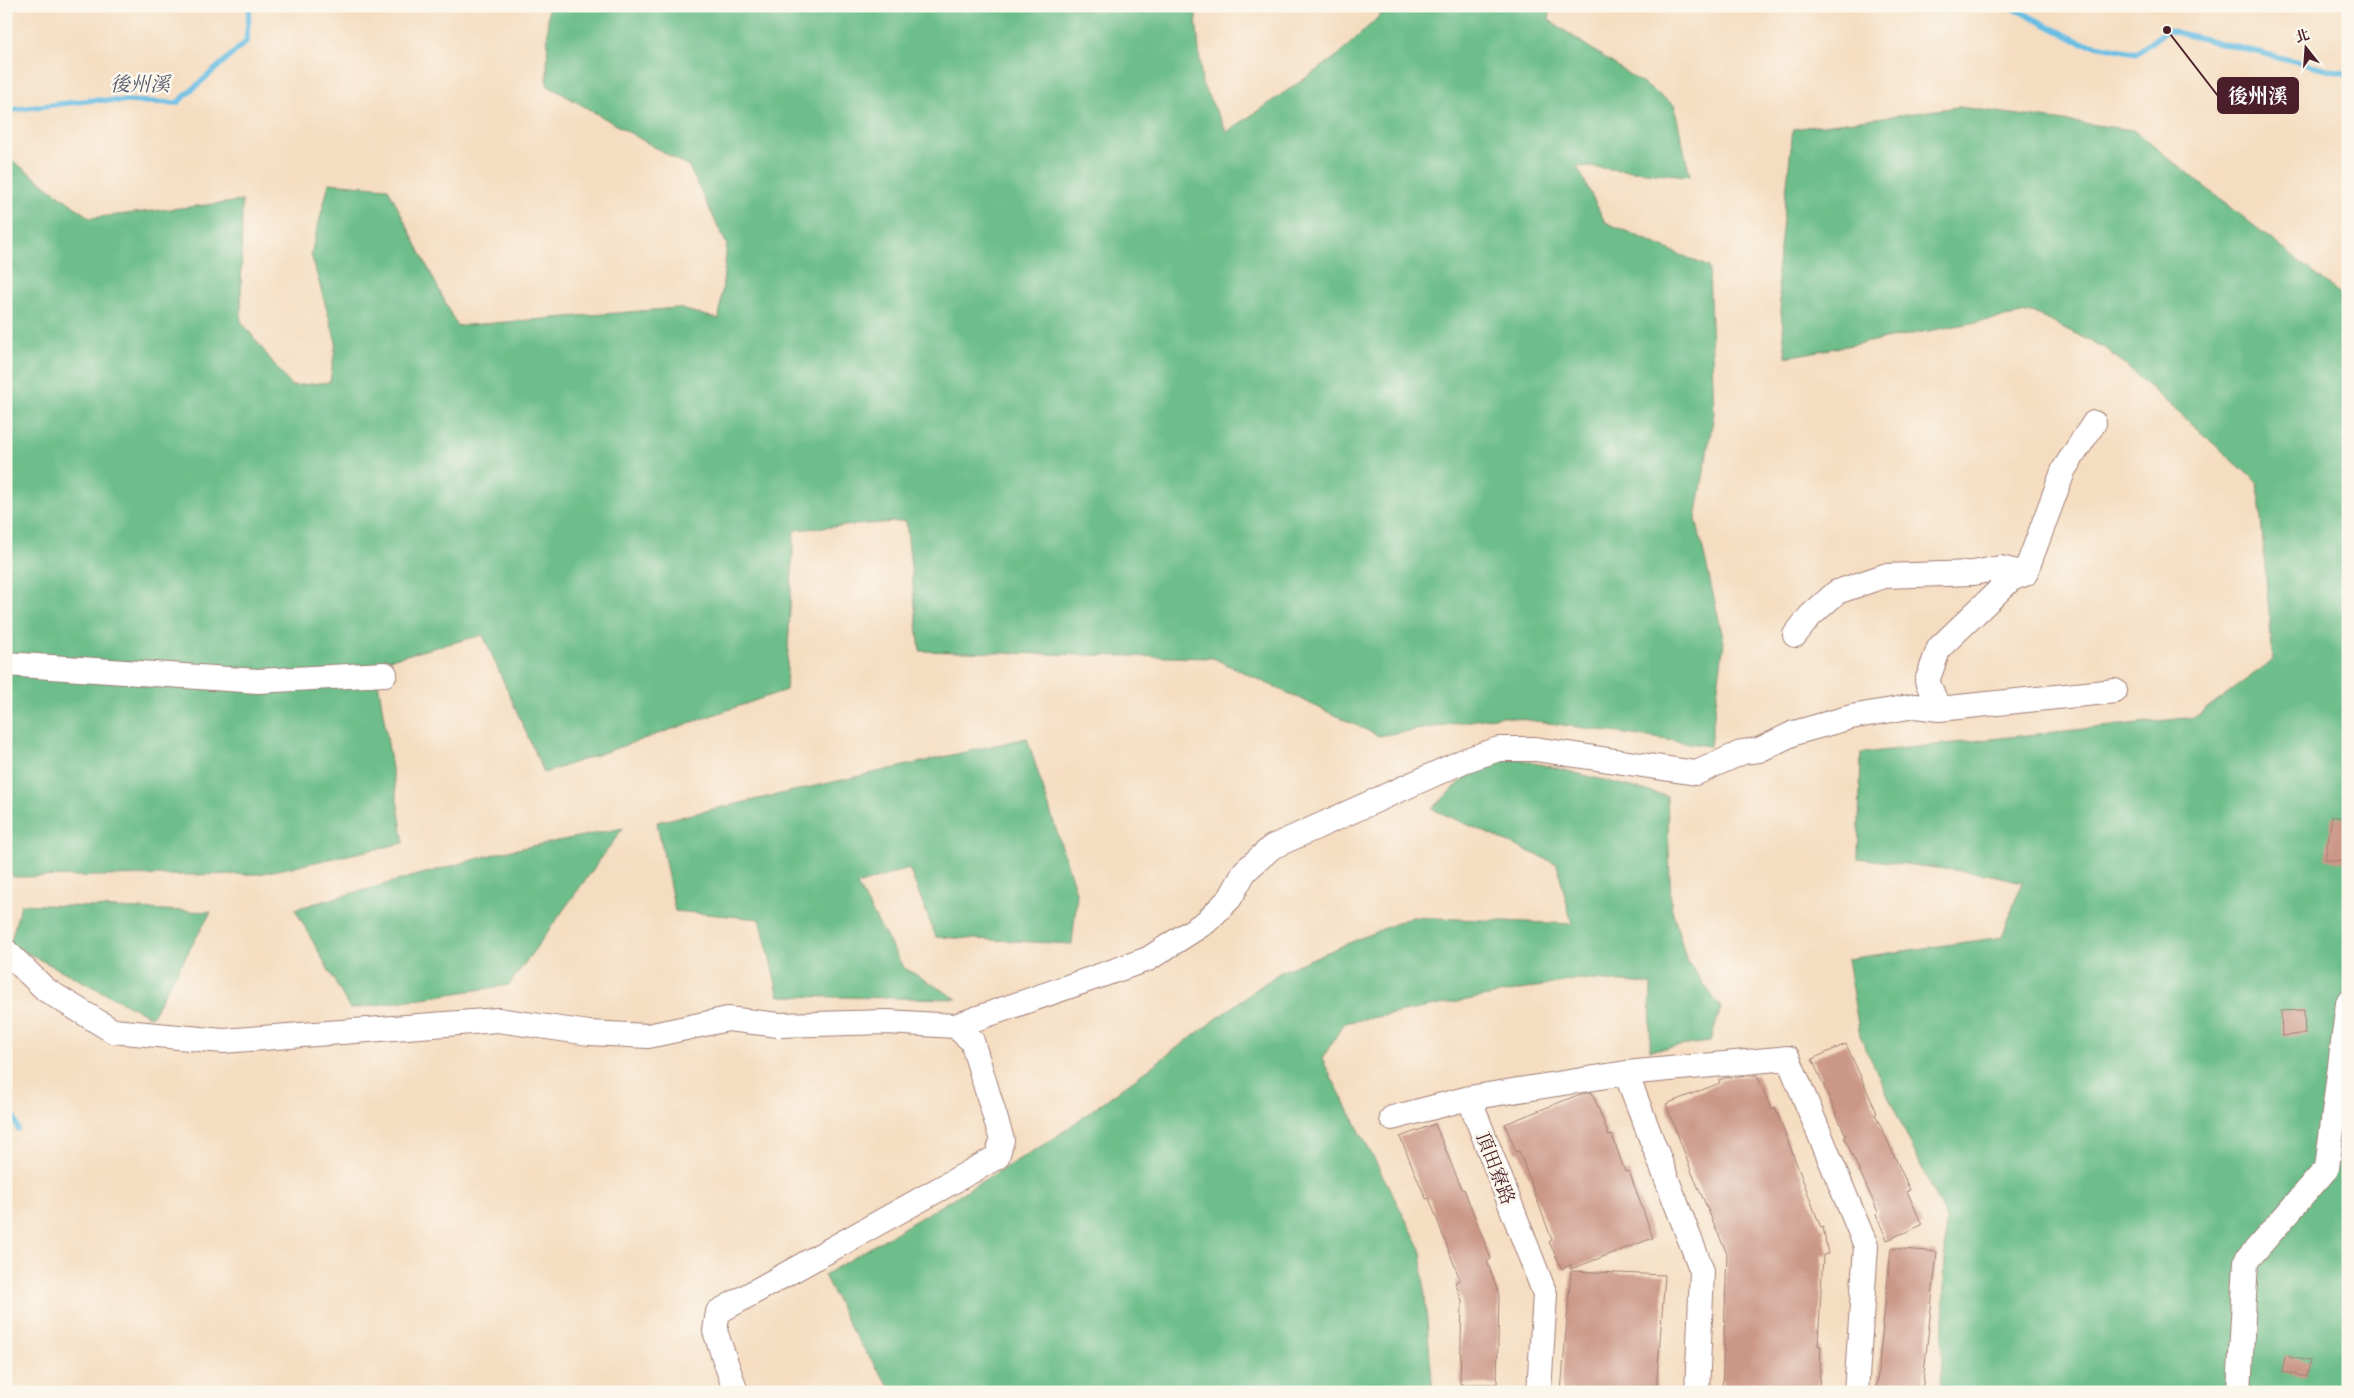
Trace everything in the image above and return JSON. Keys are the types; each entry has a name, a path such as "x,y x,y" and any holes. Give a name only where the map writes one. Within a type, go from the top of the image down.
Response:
{"street":[{"path":"2026,574 2064,469 2094,423"},
{"path":"1794,635 1810,616 1837,592 1884,576 1973,572 2000,568 2026,574"},
{"path":"1939,708 1927,681 1939,648 2011,579 2026,574"},
{"path":"6,664 258,681 385,674"},
{"path":"6,951 46,990 113,1031 223,1041 498,1020 589,1033 648,1036 728,1019 779,1025 887,1022 955,1026 1148,959 1206,922 1230,898 1244,871 1272,847 1466,760 1499,749 1536,749 1696,773 1743,752 1759,750 1794,733 1851,717 1915,706 1939,708 2115,691"},
{"path":"2238,1392 2246,1260 2327,1168 2348,1003"},
{"path":"736,1392 715,1331 718,1312 997,1157 1002,1140 972,1041 955,1026"},
{"path":"1392,1118 1469,1098 1626,1073 1788,1058 1866,1246 1856,1392"},
{"path":"1626,1073 1702,1271 1697,1392"},
{"name":"頂田寮路","path":"1469,1098 1545,1294 1539,1392"}],"green space":[{"path":"548,6 1195,6 1202,84 1227,132 1336,57 1390,6 1551,6 1549,20 1674,105 1690,176 1577,166 1605,222 1709,267 1714,413 1696,519 1724,642 1710,746 1500,716 1379,736 1213,658 920,651 906,521 794,530 786,690 544,773 483,635 375,663 404,843 259,874 13,877 6,865 6,158 9,158 90,218 242,201 241,321 291,386 330,382 336,342 311,254 329,183 388,188 457,326 677,308 719,319 727,245 689,167 547,85"},
{"path":"1959,107 2133,130 2348,300 2348,1392 1941,1392 1946,1219 1860,1036 1847,959 2002,937 2022,882 1992,875 1858,858 1861,753 2195,717 2273,660 2258,483 2108,350 2032,312 1786,357 1777,275 1793,129"},
{"path":"1027,738 1077,895 1072,944 936,937 909,868 857,885 903,967 957,999 779,996 760,919 675,911 657,822"},
{"path":"1492,752 1667,796 1671,906 1687,961 1721,1008 1710,1042 1650,1050 1651,984 1579,979 1344,1023 1322,1059 1421,1249 1433,1392 893,1392 852,1331 824,1275 1053,1139 1280,972 1411,917 1572,924 1557,864 1432,809"},
{"path":"623,828 509,985 350,1009 295,909 502,852"},
{"path":"21,904 211,912 151,1017 10,944"}],"building":[{"path":"2332,816 2348,819 2348,863 2325,859"},
{"path":"2304,1010 2305,1034 2282,1036 2281,1011"},
{"path":"1846,1044 1877,1113 1875,1114 1910,1190 1907,1191 1922,1225 1887,1240 1876,1214 1878,1212 1844,1137 1846,1136 1812,1059"},
{"path":"1757,1075 1771,1109 1775,1107 1821,1228 1823,1227 1828,1254 1823,1255 1818,1346 1821,1346 1819,1392 1722,1392 1727,1254 1692,1173 1666,1104 1720,1083 1719,1080 1725,1078"},
{"path":"1592,1092 1609,1136 1612,1135 1625,1172 1629,1171 1653,1238 1571,1269 1571,1265 1562,1269 1549,1242 1552,1240 1519,1151 1516,1152 1505,1124 1578,1095"},
{"path":"1435,1124 1462,1190 1464,1189 1491,1259 1487,1261 1499,1295 1497,1384 1460,1384 1462,1301 1455,1282 1460,1280 1429,1198 1426,1199 1400,1137"},
{"path":"1891,1248 1937,1252 1922,1392 1876,1392"},
{"path":"1571,1271 1665,1275 1656,1392 1561,1392"},
{"path":"2285,1356 2310,1361 2307,1377 2282,1372"}],"waterway":[{"name":"後州溪","path":"6,112 93,100 177,103 246,42 250,6"},
{"name":"後州溪","path":"2009,6 2080,42 2137,53 2167,30 2348,74"},
{"path":"6,1094 18,1129"}],"place":[{"name":"後州溪","path":"2167,30"}]}
